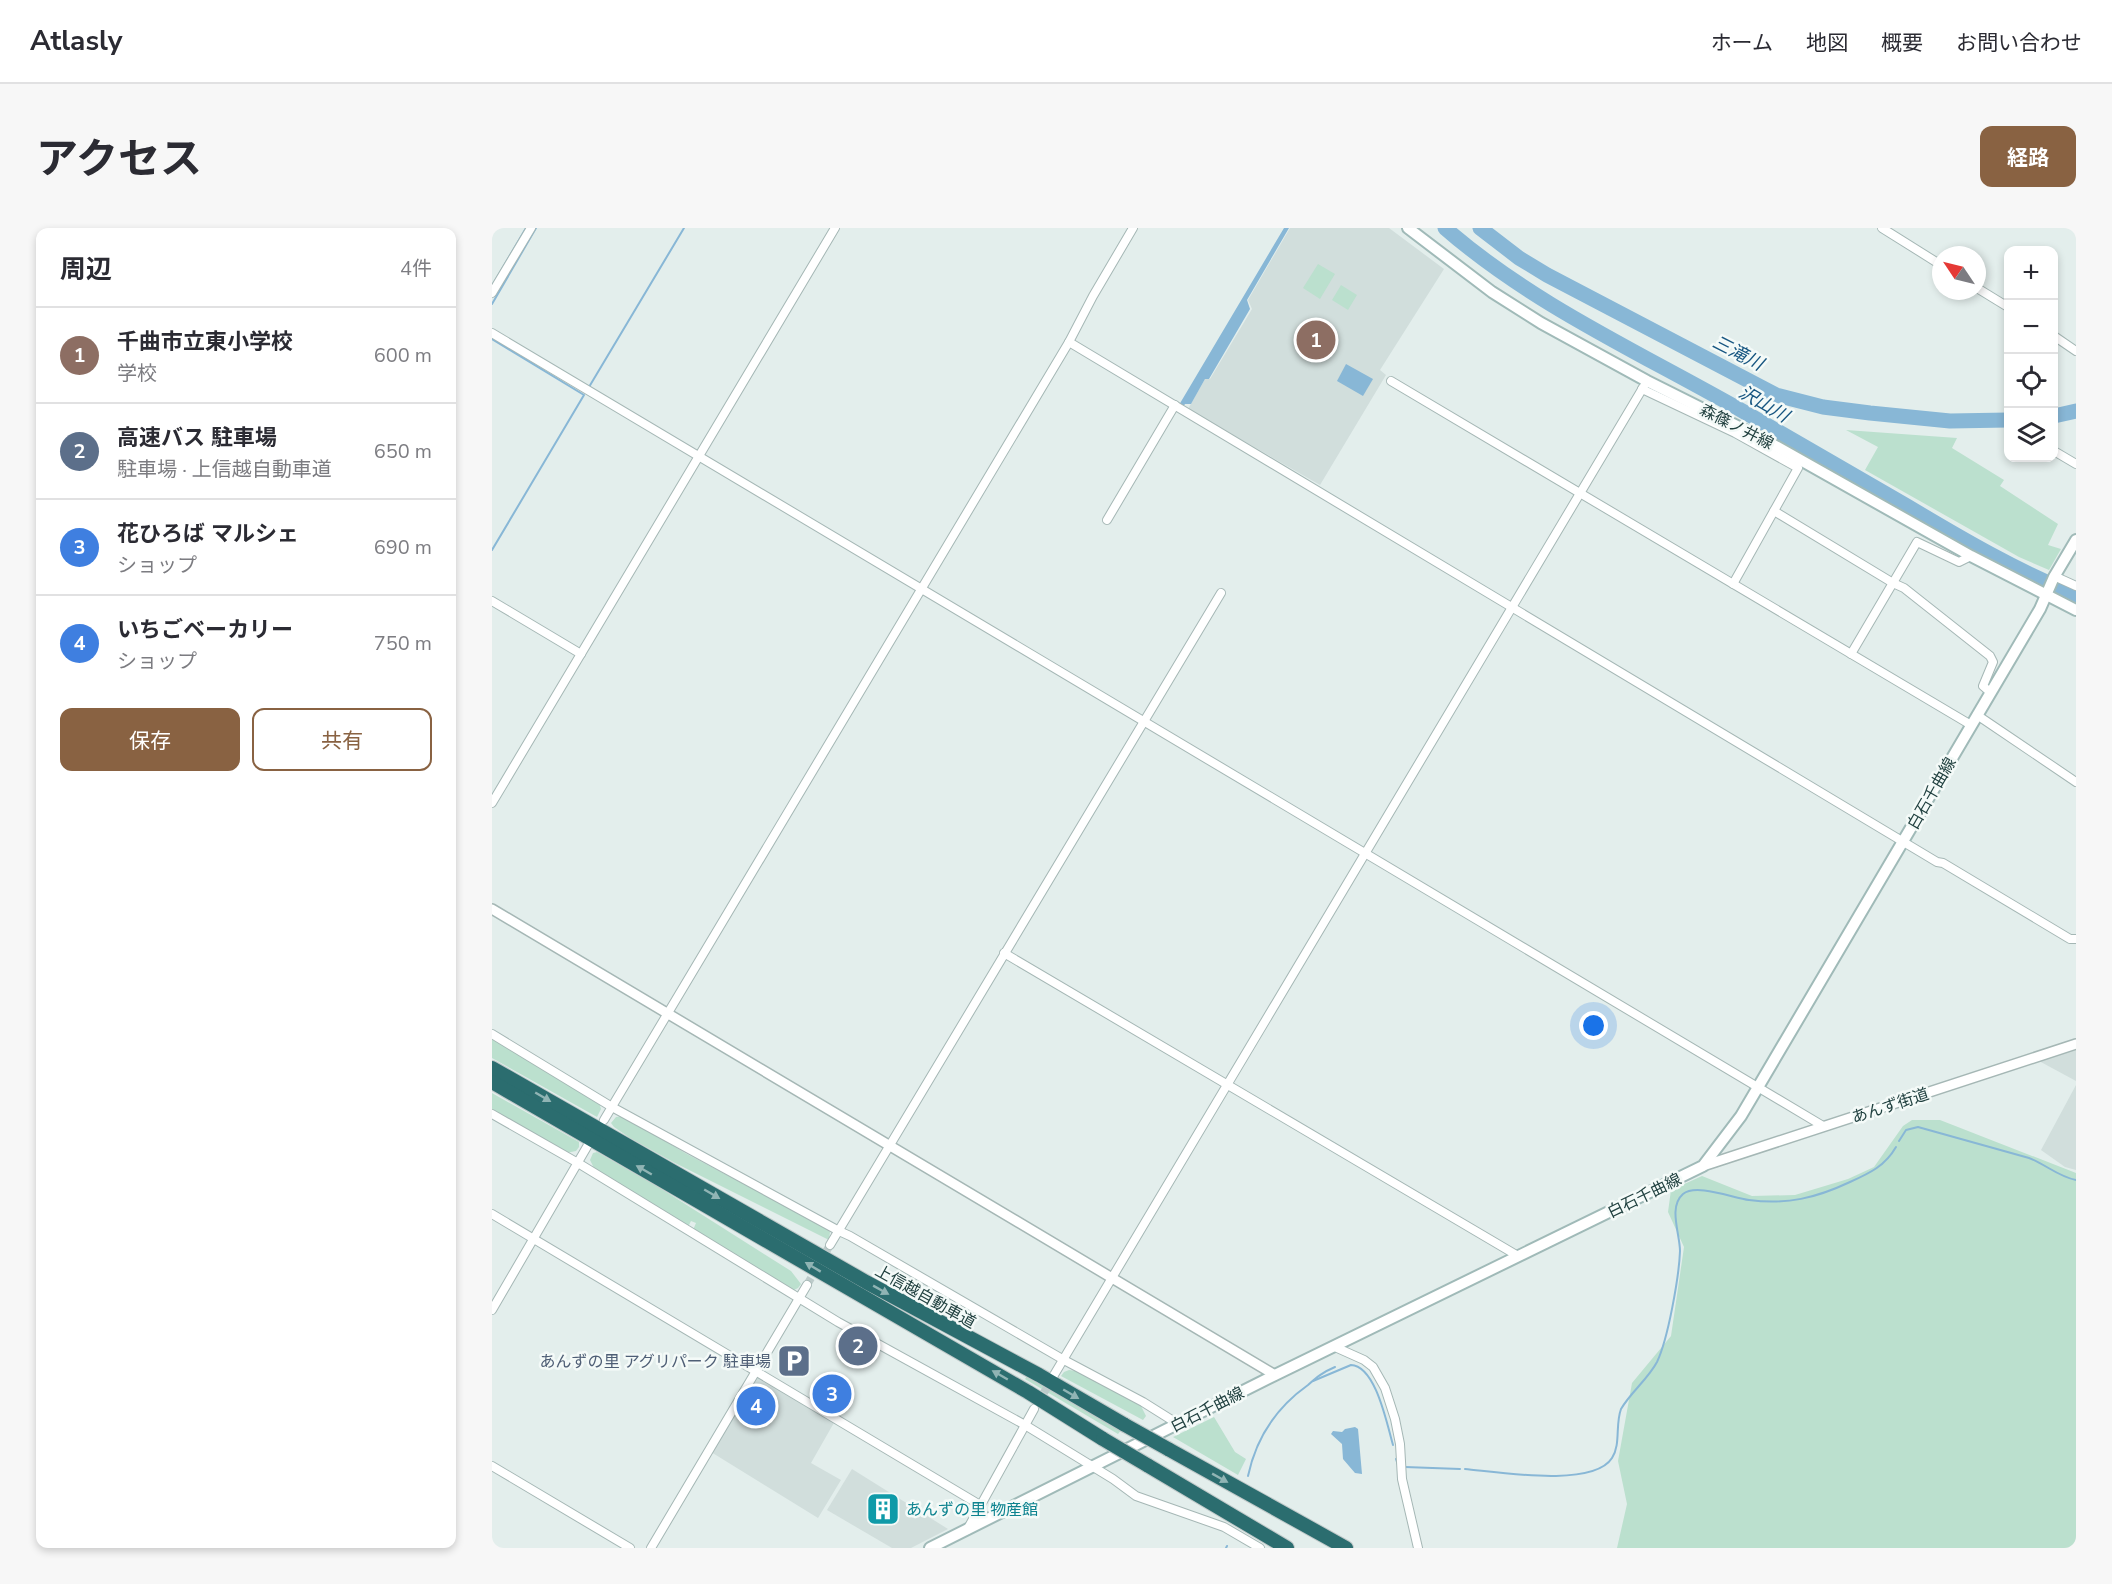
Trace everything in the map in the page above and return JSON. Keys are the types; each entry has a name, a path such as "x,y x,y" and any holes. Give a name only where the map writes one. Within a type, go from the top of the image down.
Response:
{"highway":[{"name":"上信越自動車道","path":"492,1068 866,1282 1039,1375 1346,1548"},
{"name":"上信越自動車道","path":"492,1082 1028,1392 1287,1548"}],"main road":[{"name":"森篠ノ井線","path":"1408,228 1516,308 1645,385 1765,440 1971,556 2076,610"},
{"name":"白石千曲線","path":"930,1548 1275,1375 1703,1166 1742,1116 2040,609 2054,577 2076,540"}],"street":[{"path":"492,293 531,228"},
{"path":"492,803 835,228"},
{"path":"604,1120 1070,342 1093,296 1133,228"},
{"path":"1882,228 1932,259"},
{"path":"1986,294 2004,305"},
{"path":"492,333 1823,1126"},
{"path":"2058,339 2076,351"},
{"path":"1070,342 1904,841 2070,939 2076,939"},
{"path":"1391,381 1971,725"},
{"path":"1054,1375 1645,385 1798,468 1733,584"},
{"path":"1107,520 1175,405"},
{"path":"2058,453 2076,464"},
{"path":"1774,511 1904,588 1990,656 1993,662 1983,686 1990,692"},
{"path":"1851,654 1917,542 1959,562 1971,556"},
{"path":"2054,577 2076,586"},
{"path":"830,1245 1221,593"},
{"path":"492,601 581,654"},
{"path":"1977,715 2076,782"},
{"path":"492,909 1275,1375"},
{"path":"1004,953 1518,1257"},
{"path":"492,1034 612,1107 850,1236 1178,1424"},
{"name":"あんず街道","path":"1703,1166 2076,1044"},
{"path":"492,1114 578,1163 799,1299 1025,1425 1113,1479 1136,1496 1224,1527 1260,1548"},
{"path":"492,1310 588,1145"},
{"path":"492,1214 980,1505"},
{"path":"651,1548 807,1285"},
{"path":"1335,1347 1365,1360 1373,1367 1385,1388 1395,1419 1400,1444 1402,1479 1418,1548"},
{"path":"966,1530 1034,1409"},
{"path":"492,1466 630,1548"}],"shaded area":[{"path":"1290,228 1389,228 1444,269 1380,370 1386,375 1320,485 1188,409 1205,379 1210,379 1252,309 1248,300"},
{"path":"2076,1049 2076,1081 2039,1061"},
{"path":"2076,1085 2076,1170 2065,1167 2041,1150"},
{"path":"759,1376 835,1421 811,1463 841,1480 818,1518 711,1452"},
{"path":"852,1469 948,1529 911,1548 892,1548 827,1510"}],"green space":[{"path":"1318,264 1335,274 1320,299 1303,288"},
{"path":"1341,285 1357,295 1348,310 1332,300"},
{"path":"1846,430 1957,438 1952,448 2004,480 2000,486 2058,524 2048,545 2061,549 2049,570 2019,557 1865,470 1878,447"},
{"path":"492,1038 599,1102 601,1109 597,1117 492,1058"},
{"path":"492,1093 579,1142 579,1147 576,1151 566,1153 492,1111"},
{"path":"624,1116 685,1153 827,1228 830,1232 829,1240 630,1138 611,1123 616,1117"},
{"path":"1912,1120 1940,1120 2076,1173 2076,1548 1617,1548 1627,1504 1618,1461 1632,1383 1671,1336 1684,1247 1668,1212 1671,1190 1702,1176 1752,1196 1795,1195 1848,1179 1874,1167 1903,1126"},
{"path":"597,1152 660,1188 791,1271 801,1284 792,1291 693,1230 696,1223 691,1221 688,1227 595,1170 590,1160 593,1153"},
{"path":"1069,1370 1076,1371 1141,1406 1146,1416 1143,1420 1061,1376"},
{"path":"1027,1376 1122,1429 1118,1434 1025,1379"},
{"path":"1214,1417 1235,1452 1246,1459 1238,1475 1173,1437"}],"water":[{"path":"1284,228 1289,228 1247,300 1250,309 1209,379 1205,379 1191,404 1185,404 1183,407 1179,405"},
{"path":"1346,364 1373,379 1363,396 1337,381"},
{"path":"1355,1427 1358,1429 1362,1474 1355,1473 1343,1459 1342,1444 1331,1434 1333,1431 1342,1432"}],"waterway":[{"path":"492,286 526,228"},
{"path":"492,304 536,228"},
{"path":"589,387 684,228"},
{"name":"沢山川","path":"1445,228 1515,281 1591,328 1746,413 1990,554 2076,595"},
{"name":"三滝川","path":"1480,228 1519,258 1547,275 1776,395 1823,407 1870,413 1950,421 2004,420"},
{"path":"492,339 584,395 492,550"},
{"name":"三滝川","path":"2058,415 2076,411"},
{"path":"1899,1141 1906,1130 1918,1127 2029,1158 2076,1180"},
{"path":"1465,1469 1521,1475 1566,1475 1586,1473 1602,1467 1612,1458 1615,1453 1621,1409 1657,1362 1665,1339 1680,1251 1675,1213 1683,1194 1697,1190 1749,1200 1776,1202 1801,1199 1837,1188 1870,1172 1882,1164 1896,1147"},
{"path":"1313,1381 1351,1365 1360,1368 1374,1385 1393,1445"},
{"path":"1248,1476 1256,1449 1269,1424 1297,1394 1335,1367"},
{"path":"1396,1459 1398,1465"},
{"path":"1405,1467 1460,1469"}],"tunnel":[{"path":"807,1285 830,1245"},
{"path":"1038,1403 1052,1379"}],"place":[{"name":"千曲市立東小学校","path":"1316,340"},
{"name":"高速バス 駐車場","path":"858,1346"},
{"name":"あんずの里 アグリパーク 駐車場","path":"794,1361"},
{"name":"花ひろば マルシェ","path":"832,1394"},
{"name":"いちごベーカリー","path":"756,1406"},
{"name":"あんずの里 物産館","path":"883,1509"}]}
